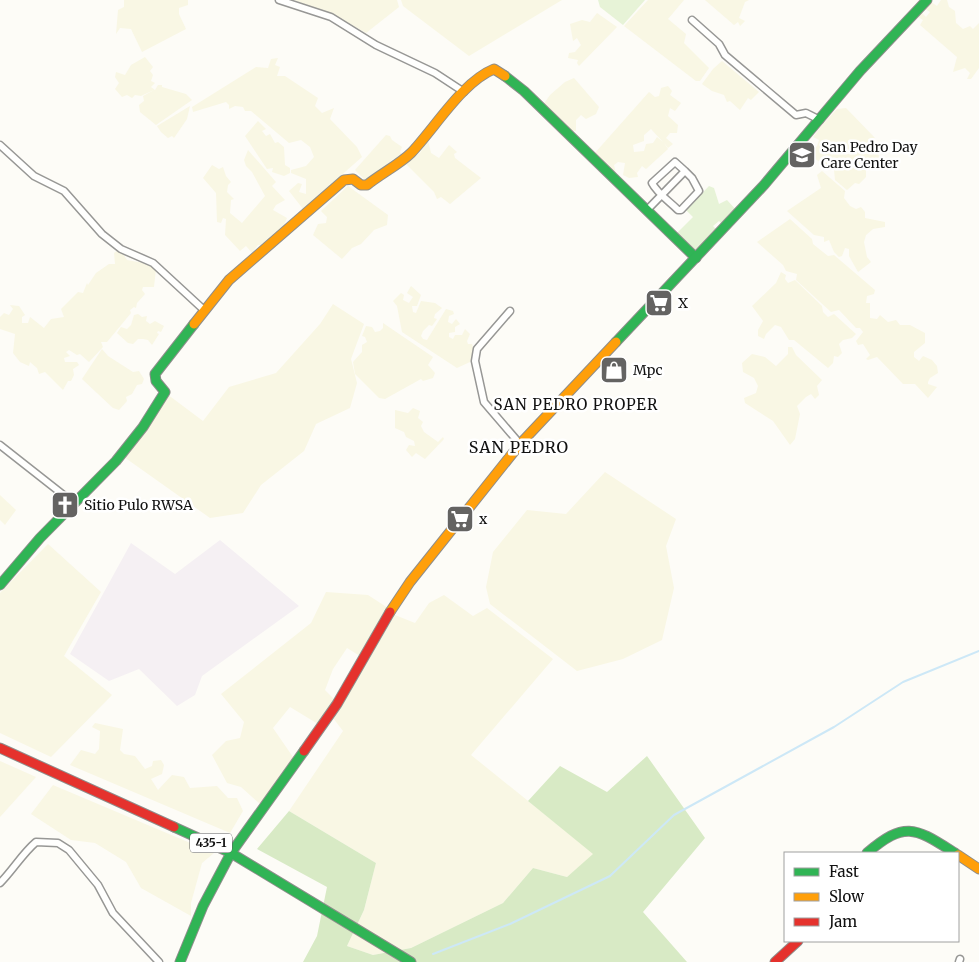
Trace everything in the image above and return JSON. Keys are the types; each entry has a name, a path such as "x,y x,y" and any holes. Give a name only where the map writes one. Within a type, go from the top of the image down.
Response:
{"street":[{"path":"279,0 331,17 376,46 435,73 464,92"},
{"path":"180,962 203,906 231,853 338,704 386,617 410,582 520,444 764,185 866,64 927,0"},
{"path":"692,20 719,44 725,55 796,115 806,113 820,120"},
{"path":"0,585 40,538 116,461 165,392 156,381 155,374 229,280 344,180 352,179 361,185 367,186 393,164 410,155 464,92 484,73 494,69 502,73 524,91 696,258"},
{"path":"0,145 34,176 64,191 102,234 120,249 153,263 204,310"},
{"path":"675,162 685,172 692,178 699,192 681,210 662,195 652,183 675,162"},
{"path":"647,210 685,172"},
{"path":"510,311 477,350 475,360 484,402 520,444"},
{"path":"0,445 75,504"},
{"name":"435-1","path":"0,748 231,853 411,962"},
{"path":"868,852 889,835 907,829 921,832 954,852"},
{"path":"0,883 36,842 58,843 69,850 98,885 109,908 159,962"},
{"path":"959,855 979,869"},
{"path":"775,962 797,942"}],"shaded area":[{"path":"124,0 188,0 188,5 179,8 179,14 186,29 142,52 131,29 120,28 116,34 118,10 124,7"},
{"path":"294,0 397,0 399,7 366,33 338,17"},
{"path":"401,0 562,0 469,56 403,6"},
{"path":"648,0 684,0 668,19 686,34 684,43 709,68 700,81 696,81 624,26"},
{"path":"705,0 749,0 745,2 739,18 745,21 740,26 738,22 734,25"},
{"path":"941,0 947,0 949,7 955,11 956,23 963,29 970,26 973,29 979,23 979,68 971,79 967,79 970,73 965,68 953,72 957,57 920,25 923,20 918,17 922,13 926,17 930,12 925,9 931,2 937,6"},
{"path":"597,13 617,27 579,66 578,60 568,58 569,53 575,52 581,45 577,38 573,41 570,24 582,20 590,22"},
{"path":"145,57 153,67 150,71 153,75 151,81 155,83 151,87 155,90 158,85 162,85 162,87 186,94 192,100 156,125 140,112 139,105 144,101 143,96 154,90 141,96 135,95 132,98 127,95 122,97 115,89 119,83 115,77 116,72 125,75 131,65"},
{"path":"278,58 275,65 280,67 277,76 285,76 318,98 315,106 322,113 334,108 330,119 357,147 362,157 303,209 289,191 298,183 302,184 299,192 306,194 306,179 291,173 291,170 306,166 314,157 310,147 301,140 289,143 251,111 245,111 243,107 235,106 229,109 229,105 226,102 193,112 192,107 256,67 268,68 271,59"},
{"path":"722,61 759,92 751,100 748,98 740,110 730,101 727,102 724,95 712,91 702,84 713,69"},
{"path":"574,78 599,107 596,114 586,119 581,115 576,120 576,131 573,131 573,135 543,105 550,95 565,82"},
{"path":"668,86 672,91 670,95 681,103 675,111 670,108 668,116 678,125 677,133 670,133 666,138 673,144 668,148 664,143 668,149 646,169 642,166 637,173 638,177 629,178 623,175 625,163 618,162 614,165 616,174 619,175 618,180 594,154 649,92 655,97 659,96 661,88","holes":["651,129 663,142 657,137 653,143 646,144 644,151 634,152 633,145 644,141 644,135"]},
{"path":"190,106 187,119 174,138 172,136 168,138 161,132 157,126"},
{"path":"846,108 875,138 871,140 879,156 877,160 870,161 866,165 866,177 859,184 855,183 847,190 835,180 834,170 828,166 821,168 820,162 805,152 810,145 814,149 817,146 819,140 813,137 822,125 837,109"},
{"path":"258,121 266,129 262,131 266,136 270,134 275,143 278,142 284,147 285,165 290,168 290,173 284,176 272,172 273,168 267,169 245,136"},
{"path":"386,135 390,136 392,140 402,147 400,152 404,156 393,159 368,183 355,170"},
{"path":"428,140 431,153 439,158 449,145 457,152 454,154 455,158 481,178 450,204 441,197 437,199 434,192 405,163 420,153"},
{"path":"248,150 276,182 272,186 285,200 276,205 273,210 287,218 283,227 284,230 263,246 258,245 252,253 246,246 240,251 225,235 226,219 223,218 221,223 217,222 216,193 203,178 212,165 219,169 223,167 226,176 231,182 228,185 227,192 234,199 231,200 230,213 242,223 265,196 252,172 246,166 244,160"},
{"path":"822,171 845,191 844,198 850,206 856,209 861,207 865,212 865,218 885,222 885,227 873,229 866,235 864,242 867,257 871,262 858,272 849,256 849,249 845,248 842,256 839,257 834,252 829,240 824,242 824,237 814,235 787,211 821,188 817,175"},
{"path":"348,186 388,215 387,225 374,230 361,244 352,248 342,259 313,235 318,224 326,223 327,217 321,211"},
{"path":"790,219 812,239 813,244 828,256 834,255 875,290 874,294 867,296 866,303 870,303 870,318 877,319 880,315 888,322 896,320 900,325 910,325 925,333 925,343 914,352 914,357 919,361 923,356 932,360 937,366 938,373 930,378 928,384 937,387 928,398 915,384 903,384 877,357 866,359 870,355 863,344 858,345 856,341 863,332 860,328 856,328 839,310 831,312 796,280 797,274 786,271 783,265 757,242"},
{"path":"117,251 123,254 127,260 149,264 156,269 154,287 143,287 142,290 145,294 137,303 136,308 134,307 130,310 131,313 107,342 101,342 103,347 89,362 80,354 77,355 69,350 66,352 70,356 64,358 65,362 77,362 79,365 73,369 74,375 63,390 45,372 39,374 37,368 30,362 29,366 20,362 13,353 15,334 0,329 0,317 4,313 9,315 13,309 10,305 19,306 25,315 22,317 22,323 28,323 30,317 44,328 51,319 64,317 61,309 78,292 83,293 87,283 88,285 96,273 109,264 115,264 114,253"},
{"path":"781,272 786,275 785,279 788,283 795,280 822,306 823,312 828,317 834,314 856,334 839,344 842,353 838,357 834,356 833,363 828,368 794,340 789,340 781,327 775,325 766,334 764,339 758,336 758,330 763,321 752,306 776,283"},
{"path":"411,286 421,295 417,306 412,306 413,312 416,313 421,301 435,303 442,308 435,314 434,318 437,319 432,326 429,325 423,331 421,336 423,339 427,340 446,309 453,311 454,314 449,316 448,322 452,324 456,319 460,324 455,327 455,332 449,333 449,337 453,339 455,335 462,335 465,329 470,334 467,341 468,344 472,344 474,351 470,362 457,368 402,332 397,306 393,301 401,293 404,295 403,300 409,303 413,297 407,293"},
{"path":"333,304 364,324 351,359 357,383 350,408 316,424 304,451 261,485 243,513 210,518 124,457 167,394 203,421 229,387 276,373 320,324"},
{"path":"138,314 142,317 147,316 146,321 150,324 155,321 164,326 161,332 158,331 157,333 159,334 152,345 148,340 143,339 138,339 133,344 128,343 117,333 121,327 127,329 131,325 134,315"},
{"path":"383,323 433,357 428,365 435,373 433,378 423,381 421,379 385,399 379,398 355,374 353,362 362,352 362,345 367,342 365,337 362,336 366,326 372,327 375,332 383,328"},
{"path":"788,347 792,347 796,355 822,380 817,386 819,395 815,399 811,394 797,406 800,414 795,439 790,445 773,421 745,403 744,398 756,393 758,386 754,378 743,372 742,363 752,354 765,357 776,366 788,354"},
{"path":"102,349 108,356 133,372 139,371 144,379 142,384 137,385 132,394 126,397 127,401 119,410 113,408 82,379"},
{"path":"413,408 420,411 418,418 423,422 421,426 424,432 438,442 443,437 444,439 425,459 416,453 412,457 406,450 409,445 415,446 414,441 406,437 404,432 395,428 395,410 408,413"},
{"path":"605,472 676,519 666,546 674,588 662,640 623,659 577,671 490,604 486,587 493,552 527,510 566,514"},
{"path":"0,495 16,510 5,525 0,520"},
{"path":"220,540 299,606 202,676 195,695 177,706 139,669 109,681 70,654 131,543 175,574"},
{"path":"48,544 101,592 64,656 112,695 51,757 0,733 0,593"},
{"path":"326,592 368,595 388,608 360,656 347,648 333,669 325,690 335,700 318,724 290,707 273,728 293,757 260,804 241,787 227,783 212,755 226,741 240,738 244,722 221,694 311,623"},
{"path":"444,595 473,616 487,608 553,659 471,755 594,854 567,877 533,868 503,903 411,948 373,955 347,946 364,910 376,863 289,811 343,731 333,718 395,615 415,623 429,603"},
{"path":"95,723 123,729 120,750 124,754 135,756 145,769 152,766 153,761 161,760 164,765 162,774 151,779 158,790 172,775 184,777 190,788 217,786 228,798 237,798 243,811 230,833 70,765 81,750 95,754 99,749 100,731 92,727"},
{"path":"0,761 36,777 0,817"},
{"path":"53,785 214,853 202,863 191,903 191,916 141,888 126,862 95,843 71,840 31,814"}],"green space":[{"path":"598,0 645,0 623,25 600,7"},
{"path":"709,186 714,188 719,204 727,200 737,211 723,225 719,221 713,226 718,231 695,255 675,235 693,217 686,210"},
{"path":"647,756 705,838 643,912 687,962 303,962 317,936 327,887 257,849 289,811 376,863 364,910 347,946 373,955 411,948 503,903 533,868 567,877 593,854 528,801 560,766 607,792"}],"waterway":[{"path":"433,954 510,924 610,876 674,815 834,727 903,682 979,651"}],"traffic: fast":[{"path":"616,342 764,185 860,71 927,0"},
{"path":"505,76 524,91 696,258"},
{"path":"0,585 40,538 116,461 143,427 165,392 156,381 155,374 194,324"},
{"path":"180,962 203,906 231,853 304,751"},
{"path":"174,827 231,853 411,962"},
{"path":"868,852 880,842 892,836 901,832 911,831 920,833 953,852"}],"traffic: slow":[{"path":"194,324 229,280 344,180 353,179 361,185 367,185 411,153 460,95 482,75 494,69 505,76"},
{"path":"390,612 410,582 520,444 616,342"},
{"path":"959,856 979,869"}],"traffic: jam":[{"path":"304,751 337,704 390,612"},
{"path":"0,748 174,827"},
{"path":"775,962 797,942"}],"place":[{"name":"San Pedro Day Care Center","path":"802,155"},
{"name":"X","path":"659,303"},
{"name":"Mpc","path":"614,370"},
{"name":"Sitio Pulo RWSA","path":"65,505"},
{"name":"x","path":"460,519"}],"district":[{"name":"SAN PEDRO PROPER","path":"576,405"},
{"name":"SAN PEDRO","path":"519,447"}]}
